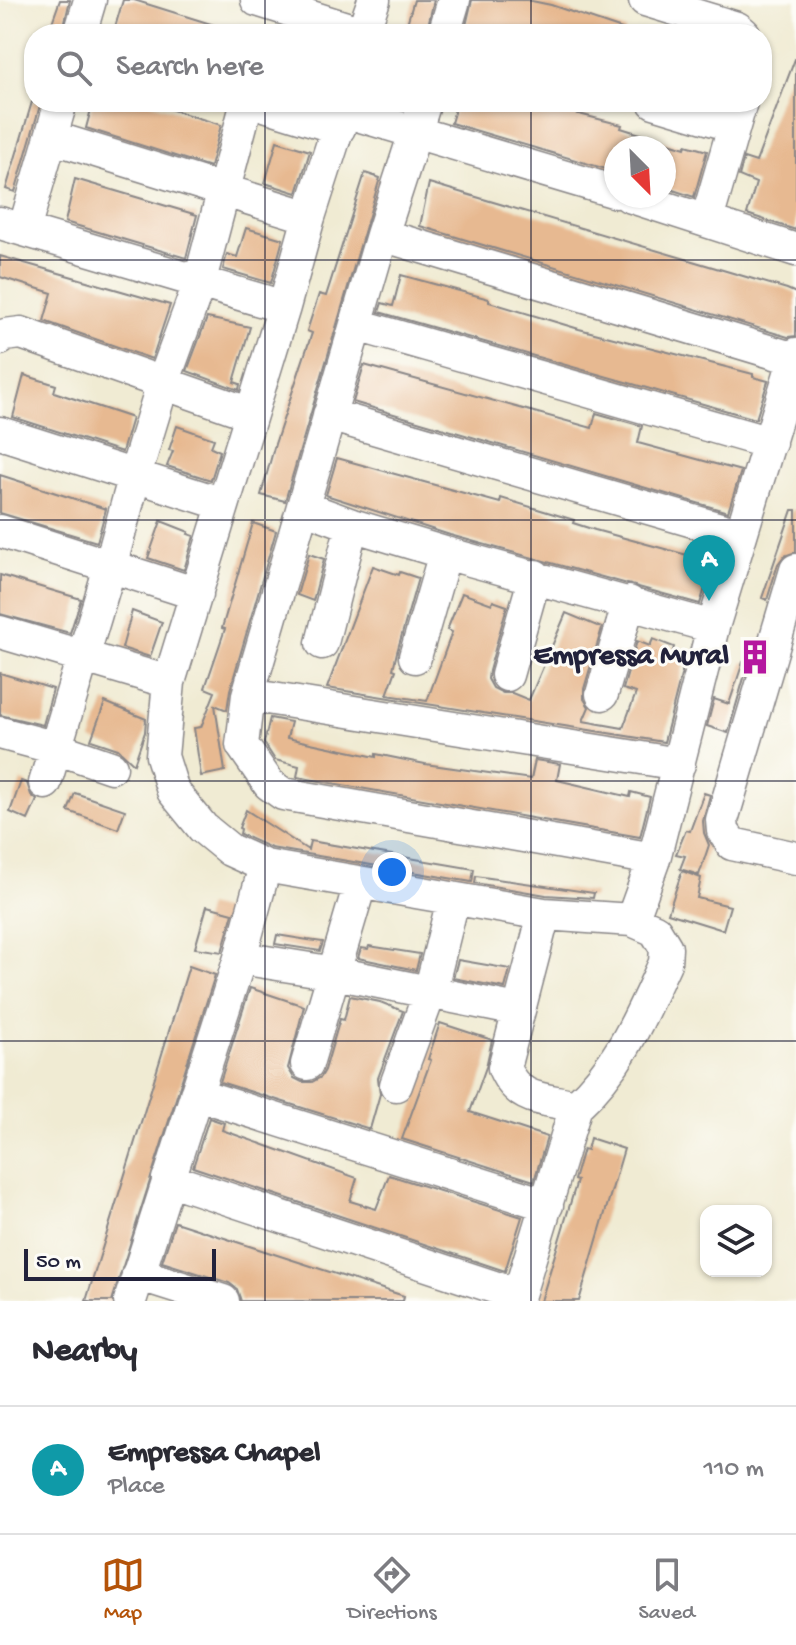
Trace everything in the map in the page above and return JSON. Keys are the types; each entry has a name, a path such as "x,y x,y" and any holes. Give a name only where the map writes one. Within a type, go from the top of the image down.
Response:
{"street":[{"path":"83,24 90,0"},
{"path":"366,24 374,0"},
{"path":"447,24 454,0"},
{"path":"645,0 724,24"},
{"path":"269,10 323,24"},
{"path":"58,112 51,137 12,226 284,307"},
{"path":"45,783 163,383 199,284 244,112"},
{"path":"168,1179 518,1298 576,1106 598,1085 625,1048 665,963 666,948 655,930 632,920 544,914 265,866 230,850 203,828 173,791 162,756 169,682 343,114 421,116 604,187"},
{"path":"707,220 737,114"},
{"path":"421,116 382,235 248,695 242,745 269,784 283,794 654,859"},
{"path":"51,137 309,217"},
{"path":"668,208 796,250"},
{"path":"382,235 795,356 713,627 654,859 632,920"},
{"path":"357,325 770,443"},
{"path":"0,339 5,335 21,333 251,414"},
{"path":"329,415 741,535"},
{"path":"0,433 223,504"},
{"path":"303,507 445,553 713,627"},
{"path":"322,643 352,525"},
{"path":"0,531 197,594"},
{"path":"415,657 445,553"},
{"path":"796,570 722,820 723,831 732,844 796,858"},
{"path":"507,675 535,576"},
{"path":"602,694 629,602"},
{"path":"0,632 169,682"},
{"path":"248,695 679,764"},
{"path":"0,733 111,767"},
{"path":"223,1301 134,1287 240,958 265,866"},
{"path":"307,1064 360,884"},
{"path":"396,1085 430,992 453,900"},
{"path":"544,914 504,1068 511,1083 523,1094 576,1106"},
{"path":"240,958 335,973 518,1010"},
{"path":"196,1094 547,1205"}],"building":[{"path":"60,0 70,0 64,24 52,24"},
{"path":"123,0 134,0 211,24 116,24"},
{"path":"414,0 434,0 428,24 407,24"},
{"path":"472,0 527,0 607,24 466,24"},
{"path":"795,59 796,230 747,214 756,183 739,176 744,158 756,162"},
{"path":"29,112 38,112 15,192 6,189"},
{"path":"90,112 179,112 221,125 210,167 86,128"},
{"path":"454,112 571,112 622,125 621,128 647,136 604,136 604,168 451,123"},
{"path":"277,141 310,151 297,193 265,183"},
{"path":"676,145 707,151 694,197 676,191"},
{"path":"365,173 380,178 285,501 261,495 312,333 307,331 319,294 326,296"},
{"path":"75,179 197,215 186,258 65,222"},
{"path":"429,183 787,289 796,293 796,336 788,337 420,226"},
{"path":"246,228 283,239 271,283 223,269 227,254 237,257"},
{"path":"0,256 170,305 152,359 44,321 52,293 0,277"},
{"path":"401,275 489,299 489,302 579,329 753,374 753,377 768,381 756,419 379,312 382,303 393,306"},
{"path":"207,318 250,327 234,382 240,384 239,390 187,371"},
{"path":"364,365 592,428 596,413 642,426 638,443 741,471 728,512 353,402"},
{"path":"24,375 56,385 54,392 132,418 122,452 13,417"},
{"path":"177,426 214,439 211,447 220,451 211,480 167,466"},
{"path":"337,458 500,503 501,498 574,520 573,523 595,530 713,562 700,604 450,535 326,495"},
{"path":"0,475 106,509 97,542 0,513"},
{"path":"792,510 796,510 796,552 784,556 778,564 767,600 762,598"},
{"path":"161,521 194,536 184,570 148,558"},
{"path":"253,523 276,531 227,710 215,705 225,771 201,776 194,728 201,727 215,692 205,688 225,629 222,628"},
{"path":"309,554 324,559 313,601 297,595"},
{"path":"373,566 418,578 387,695 427,701 452,632 447,630 462,593 507,606 488,679 493,688 529,700 566,613 602,628 584,689 584,699 589,707 583,721 623,728 636,693 623,689 637,641 650,646 653,639 674,647 673,651 686,656 664,742 327,688"},
{"path":"0,575 81,599 70,633 0,614"},
{"path":"132,611 162,622 150,657 122,648"},
{"path":"743,662 748,664 728,733 707,726 714,699 729,704"},
{"path":"0,673 53,689 43,725 0,715"},
{"path":"105,702 146,719 134,764 118,749 91,740"},
{"path":"270,718 291,722 287,738 376,757 376,754 531,779 535,760 560,764 557,780 630,797 631,792 650,797 640,837 297,777 299,766 275,760 264,743"},
{"path":"21,781 27,783 31,795 37,800 28,820 10,812"},
{"path":"75,793 125,810 118,829 68,811"},
{"path":"704,793 710,795 703,821 709,845 699,875 680,869 685,856 676,854 686,830 690,831"},
{"path":"246,810 308,850 310,841 474,869 472,882 271,848 240,834 239,828"},
{"path":"682,871 701,878 697,898 730,906 723,930 668,913"},
{"path":"476,876 594,893 593,898 546,895 475,883"},
{"path":"207,906 233,913 222,952 195,948"},
{"path":"277,935 323,942 320,951 275,944"},
{"path":"369,946 420,954 416,970 358,958 361,948 368,949"},
{"path":"458,960 510,969 505,988 453,978"},
{"path":"189,966 215,975 112,1301 86,1301"},
{"path":"250,988 304,1006 288,1068 294,1078 302,1082 312,1082 321,1077 325,1070 350,996 403,1011 378,1078 380,1094 370,1129 220,1082"},
{"path":"440,1023 492,1040 470,1112 547,1137 534,1181 402,1139 431,1060 428,1059"},
{"path":"209,1118 224,1123 222,1130 357,1178 350,1201 376,1209 389,1175 522,1217 505,1271 193,1167"},
{"path":"590,1138 624,1149 579,1301 541,1301 577,1181 574,1180 583,1149 587,1150"},
{"path":"175,1222 404,1296 403,1301 241,1301 237,1289 229,1283 162,1262"}],"place":[{"name":"Empressa Chapel","path":"709,601"},
{"name":"Empressa Mural","path":"755,657"}]}
